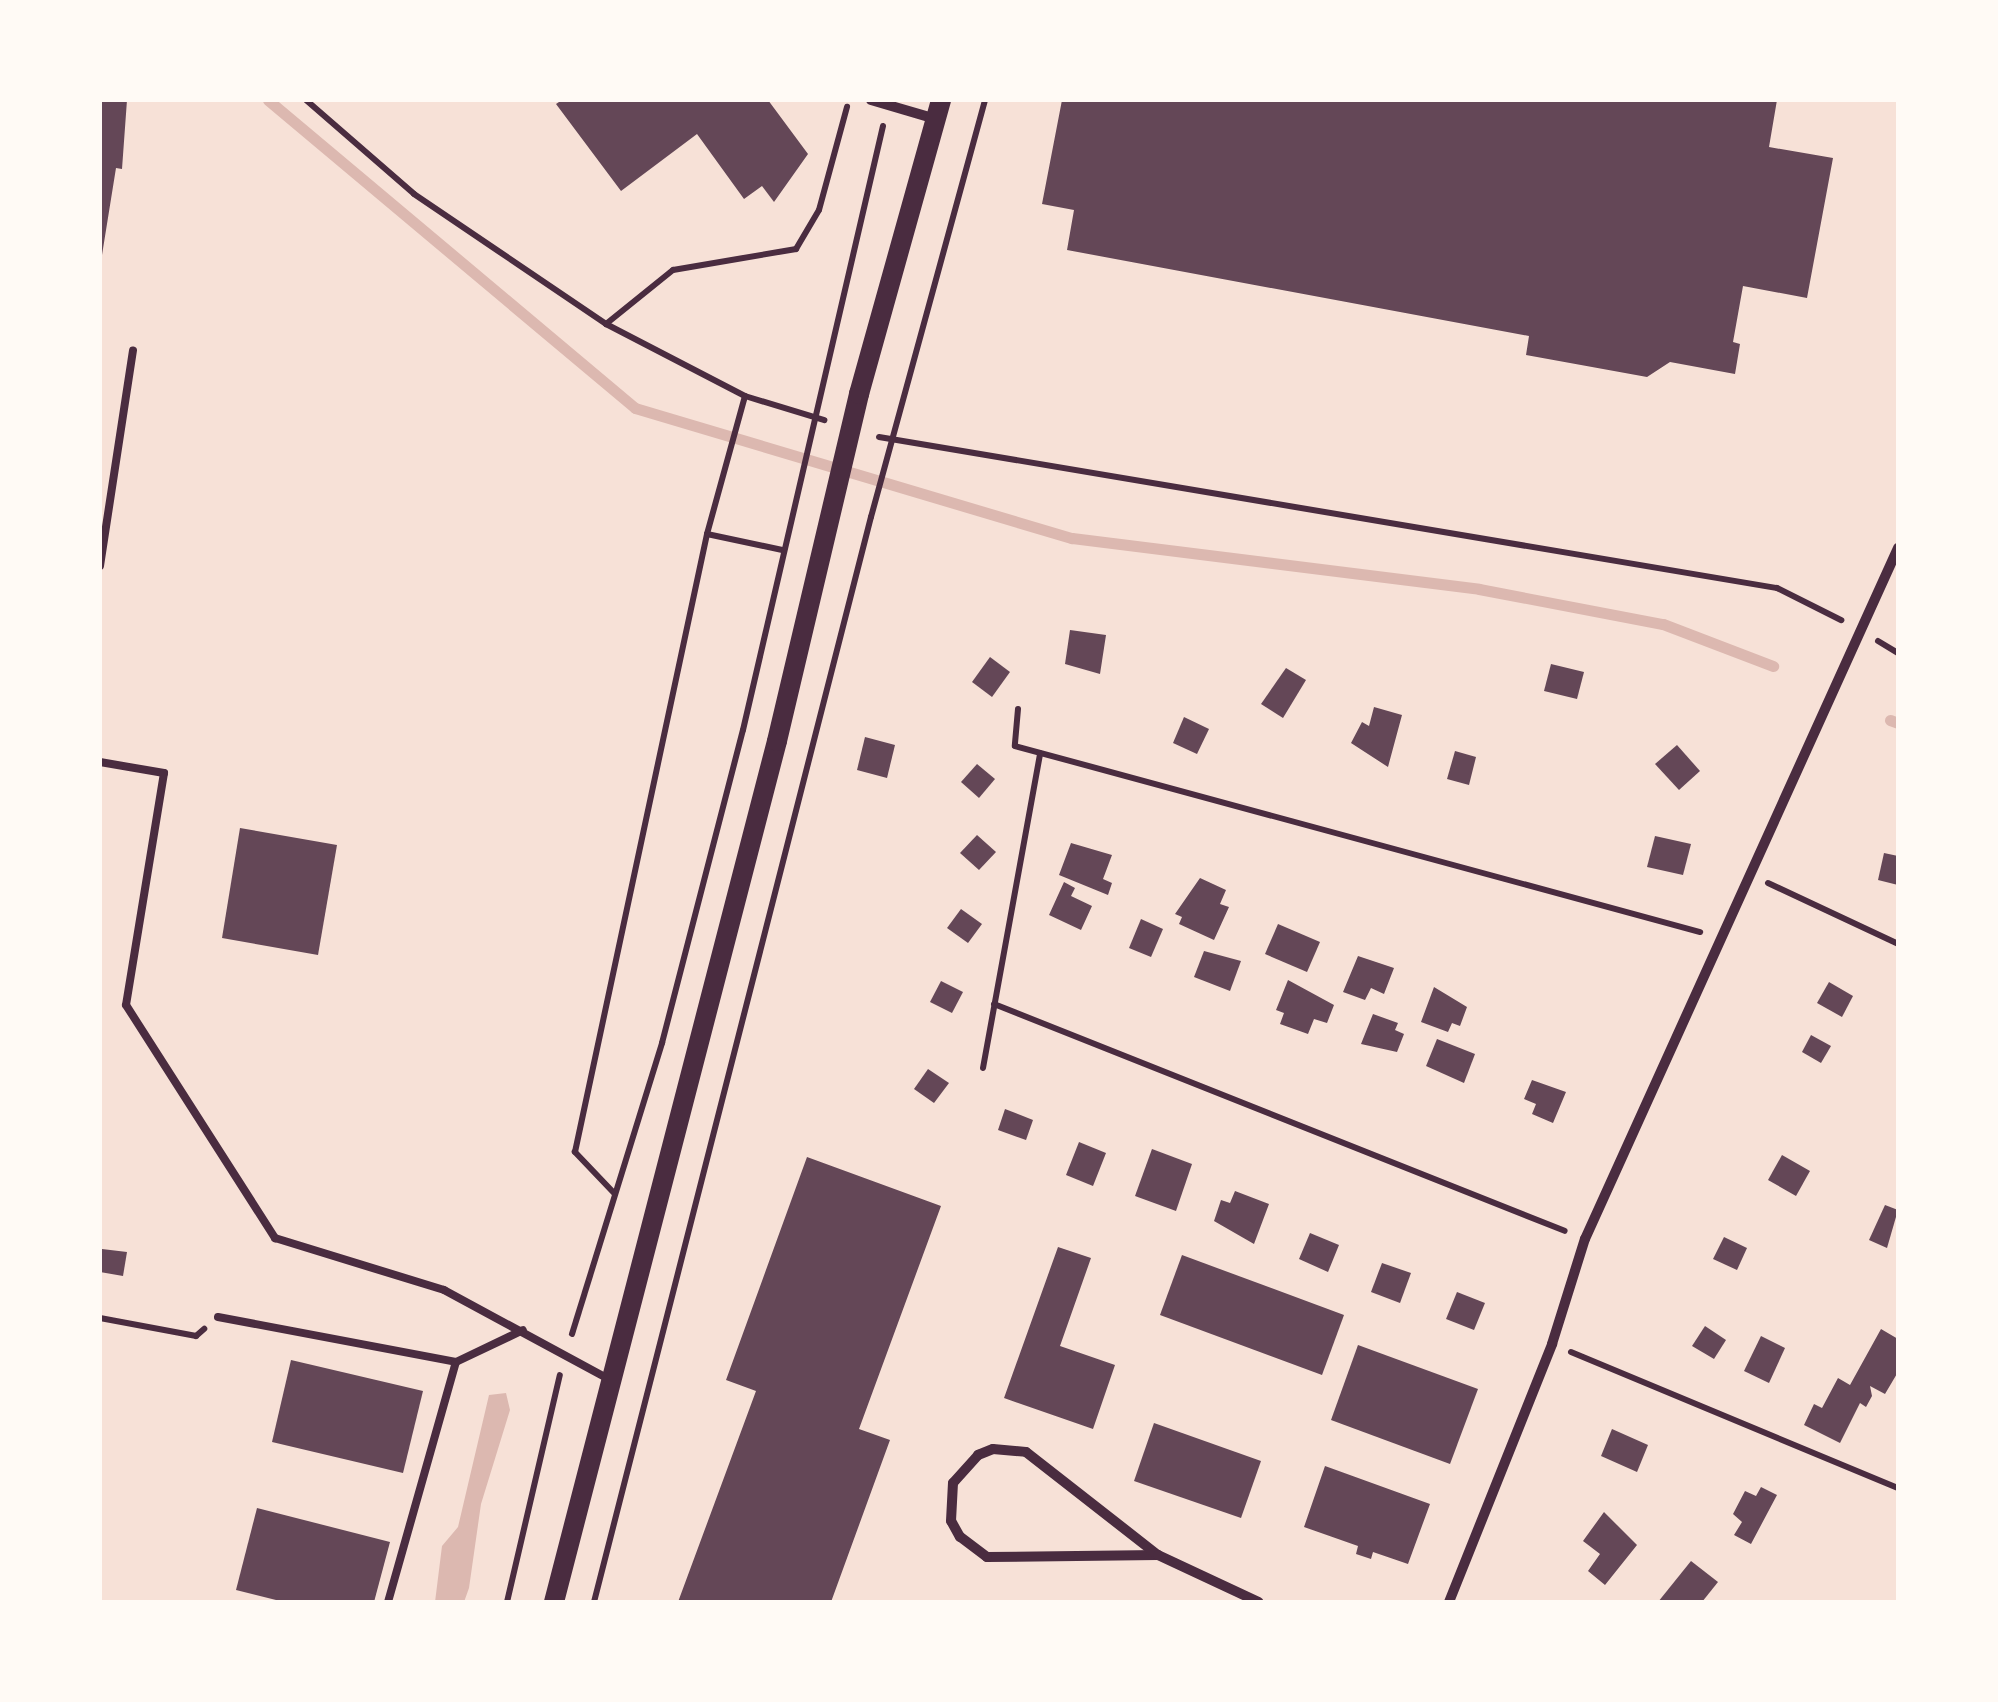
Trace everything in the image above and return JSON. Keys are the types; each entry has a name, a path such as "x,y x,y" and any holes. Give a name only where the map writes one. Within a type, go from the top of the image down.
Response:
{"main road":[{"path":"554,1602 608,1378 698,1055 859,394 939,110"}],"street":[{"path":"871,100 888,108 939,110"},
{"path":"1449,1602 1552,1344 1585,1239 1898,548"},
{"path":"1158,1555 987,1556 960,1537 951,1521 953,1483 978,1455 993,1449 1026,1452 1158,1555 1260,1602"}],"lane":[{"path":"100,566 133,351"},
{"path":"100,762 164,772 126,1005 275,1238 444,1290 608,1378"},
{"path":"218,1317 456,1362 523,1330"},
{"path":"388,1602 456,1362"}],"path":[{"path":"306,100 414,194 606,324 745,396 829,422"},
{"path":"606,324 673,270 796,248 819,210 849,100"},
{"path":"594,1602 870,517 986,100"},
{"path":"507,1602 566,1354 662,1043 888,108"},
{"path":"615,1194 576,1152 708,534 745,396"},
{"path":"866,433 904,445 1777,588 1860,630"},
{"path":"708,534 782,550"},
{"path":"1018,709 1015,746 1721,938"},
{"path":"983,1068 1040,753"},
{"path":"1750,874 1898,944"},
{"path":"994,1004 1585,1239"},
{"path":"100,1318 196,1336 218,1317"},
{"path":"1552,1344 1898,1488"}],"shaded area":[{"path":"506,1393 510,1410 481,1504 469,1588 464,1602 435,1602 442,1546 458,1527 489,1395"}],"building":[{"path":"100,100 127,100 122,169 116,168 102,255"},
{"path":"562,100 768,100 808,154 774,202 762,186 744,199 697,134 621,191 556,104"},
{"path":"1062,100 1777,100 1769,147 1833,158 1807,298 1743,286 1733,342 1740,344 1735,374 1670,362 1647,377 1526,355 1529,336 1067,250 1074,210 1042,204"},
{"path":"1070,630 1106,635 1100,674 1065,664"},
{"path":"990,657 1010,672 992,697 972,682"},
{"path":"1551,664 1584,672 1577,699 1544,691"},
{"path":"1286,668 1306,680 1283,718 1261,704"},
{"path":"1374,707 1402,715 1388,767 1351,743 1362,722 1369,726"},
{"path":"1184,717 1209,729 1197,754 1173,743"},
{"path":"865,737 895,745 887,778 857,770"},
{"path":"1677,745 1700,771 1679,790 1655,764"},
{"path":"1455,751 1476,757 1469,785 1447,779"},
{"path":"977,764 995,779 979,798 961,782"},
{"path":"240,828 337,845 318,955 222,938"},
{"path":"977,835 996,852 979,870 960,853"},
{"path":"1655,836 1691,844 1683,875 1647,867"},
{"path":"1071,843 1112,855 1103,879 1112,883 1108,895 1059,875"},
{"path":"1884,853 1898,856 1898,885 1878,880"},
{"path":"1200,878 1226,890 1220,904 1229,907 1214,940 1179,924 1182,917 1175,914"},
{"path":"1064,882 1075,888 1071,896 1092,906 1081,930 1049,915"},
{"path":"961,909 982,924 968,943 947,928"},
{"path":"1141,919 1163,929 1151,957 1129,948"},
{"path":"1278,924 1320,942 1307,972 1265,954"},
{"path":"1204,951 1241,961 1230,991 1194,977"},
{"path":"1358,956 1394,968 1384,994 1371,988 1365,1000 1343,992"},
{"path":"1288,980 1334,1005 1327,1023 1314,1019 1308,1034 1280,1024 1284,1013 1276,1010"},
{"path":"941,981 963,992 952,1013 930,1002"},
{"path":"1829,982 1853,996 1842,1017 1817,1003"},
{"path":"1434,987 1467,1007 1460,1026 1452,1023 1448,1032 1421,1022"},
{"path":"1373,1014 1398,1023 1395,1030 1404,1034 1397,1052 1361,1044"},
{"path":"1811,1035 1831,1046 1821,1063 1802,1052"},
{"path":"1437,1039 1475,1054 1464,1083 1426,1066"},
{"path":"928,1069 949,1083 934,1103 914,1089"},
{"path":"1532,1080 1566,1092 1553,1123 1532,1114 1536,1104 1524,1099"},
{"path":"1005,1109 1033,1120 1026,1140 998,1130"},
{"path":"1079,1142 1106,1153 1093,1186 1066,1175"},
{"path":"1152,1149 1192,1164 1176,1211 1135,1196"},
{"path":"1782,1155 1810,1171 1796,1196 1768,1180"},
{"path":"807,1157 941,1206 859,1429 890,1440 831,1602 678,1602 756,1391 726,1380"},
{"path":"1235,1191 1269,1204 1254,1244 1214,1221 1221,1200 1230,1203"},
{"path":"1885,1205 1898,1210 1887,1248 1869,1240"},
{"path":"1310,1233 1339,1245 1328,1272 1299,1259"},
{"path":"1724,1237 1747,1248 1737,1270 1713,1259"},
{"path":"1058,1247 1091,1258 1060,1346 1115,1365 1093,1429 1004,1398"},
{"path":"102,1249 127,1252 123,1276 100,1272"},
{"path":"1182,1255 1344,1315 1322,1375 1160,1315"},
{"path":"1382,1263 1411,1273 1400,1303 1371,1292"},
{"path":"1457,1292 1485,1303 1474,1330 1446,1319"},
{"path":"1705,1326 1726,1340 1714,1359 1692,1346"},
{"path":"1881,1329 1898,1339 1898,1372 1885,1394 1870,1386 1872,1396 1866,1407 1860,1403 1840,1443 1804,1425 1814,1404 1822,1408 1838,1378 1850,1385"},
{"path":"1761,1336 1785,1348 1769,1383 1744,1371"},
{"path":"1358,1345 1478,1389 1450,1464 1331,1420"},
{"path":"291,1360 423,1391 403,1473 272,1442"},
{"path":"1154,1423 1261,1461 1241,1518 1134,1481"},
{"path":"1612,1429 1648,1445 1637,1472 1601,1456"},
{"path":"1325,1466 1430,1504 1408,1564 1373,1552 1371,1559 1356,1554 1358,1546 1304,1527"},
{"path":"1761,1487 1777,1495 1751,1544 1734,1535 1742,1522 1733,1514 1745,1491 1756,1496"},
{"path":"257,1508 390,1542 374,1602 284,1602 236,1590"},
{"path":"1604,1512 1637,1545 1605,1585 1588,1571 1600,1554 1583,1541"},
{"path":"1691,1561 1718,1582 1702,1602 1658,1602"}],"waterway":[{"path":"268,100 635,408 1072,538 1479,589 1663,624 1773,666"},
{"path":"1890,720 1898,723"}]}
